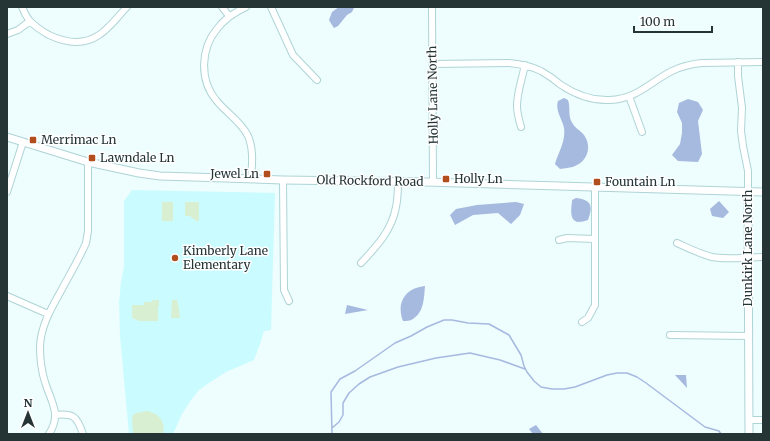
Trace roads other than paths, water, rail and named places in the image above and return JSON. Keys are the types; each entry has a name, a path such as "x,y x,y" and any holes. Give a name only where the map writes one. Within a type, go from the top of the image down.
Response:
{"street":[{"path":"22,7 30,21 35,26 64,41 73,42 91,40 99,35 106,30 127,7"},
{"path":"222,7 229,16"},
{"path":"246,7 229,16 210,38 206,49 204,71 206,82 215,100 238,121 249,138 252,147 251,179"},
{"path":"271,7 293,55 317,80"},
{"name":"Holly Lane North","path":"432,7 434,182"},
{"path":"7,34 18,30 30,21"},
{"name":"Dunkirk Lane North","path":"738,62 738,76 742,108 741,131 748,171 749,434"},
{"path":"433,64 509,63 531,67 542,72 572,93 584,98 610,100 622,99 645,89 665,75 682,66 702,63 763,62"},
{"path":"521,127 517,106 525,66"},
{"path":"629,96 642,132"},
{"name":"Old Rockford Road","path":"7,137 88,162 160,176 283,180 398,181 763,192"},
{"path":"7,192 23,142"},
{"path":"49,434 54,424 55,406 41,370 40,357 42,330 48,314 86,243 88,231 88,162"},
{"path":"283,180 284,290 289,301"},
{"path":"361,263 383,239 390,227 396,206 398,181"},
{"path":"582,322 588,318 595,305 595,187"},
{"path":"559,240 567,238 595,239"},
{"path":"677,243 713,257 763,257"},
{"path":"7,296 48,314"},
{"path":"670,335 749,336"},
{"path":"55,415 70,415 76,418 83,434"},
{"path":"749,420 763,420"}],"waterway":[{"path":"332,434 331,392 340,379 355,371 395,343 444,320 489,324 509,335 521,355 527,372 541,387 564,389 575,387 607,375 627,373 646,383 705,427 719,431 721,434"},
{"path":"332,428 339,422 343,415 343,403 349,393 370,377 398,367 436,358 470,353 500,360 525,369"}],"place":[{"name":"Merrimac Ln","path":"33,140"},
{"name":"Lawndale Ln","path":"92,158"},
{"name":"Jewel Ln","path":"267,174"},
{"name":"Holly Ln","path":"446,179"},
{"name":"Fountain Ln","path":"597,182"},
{"name":"Kimberly Lane Elementary","path":"175,258"}]}
